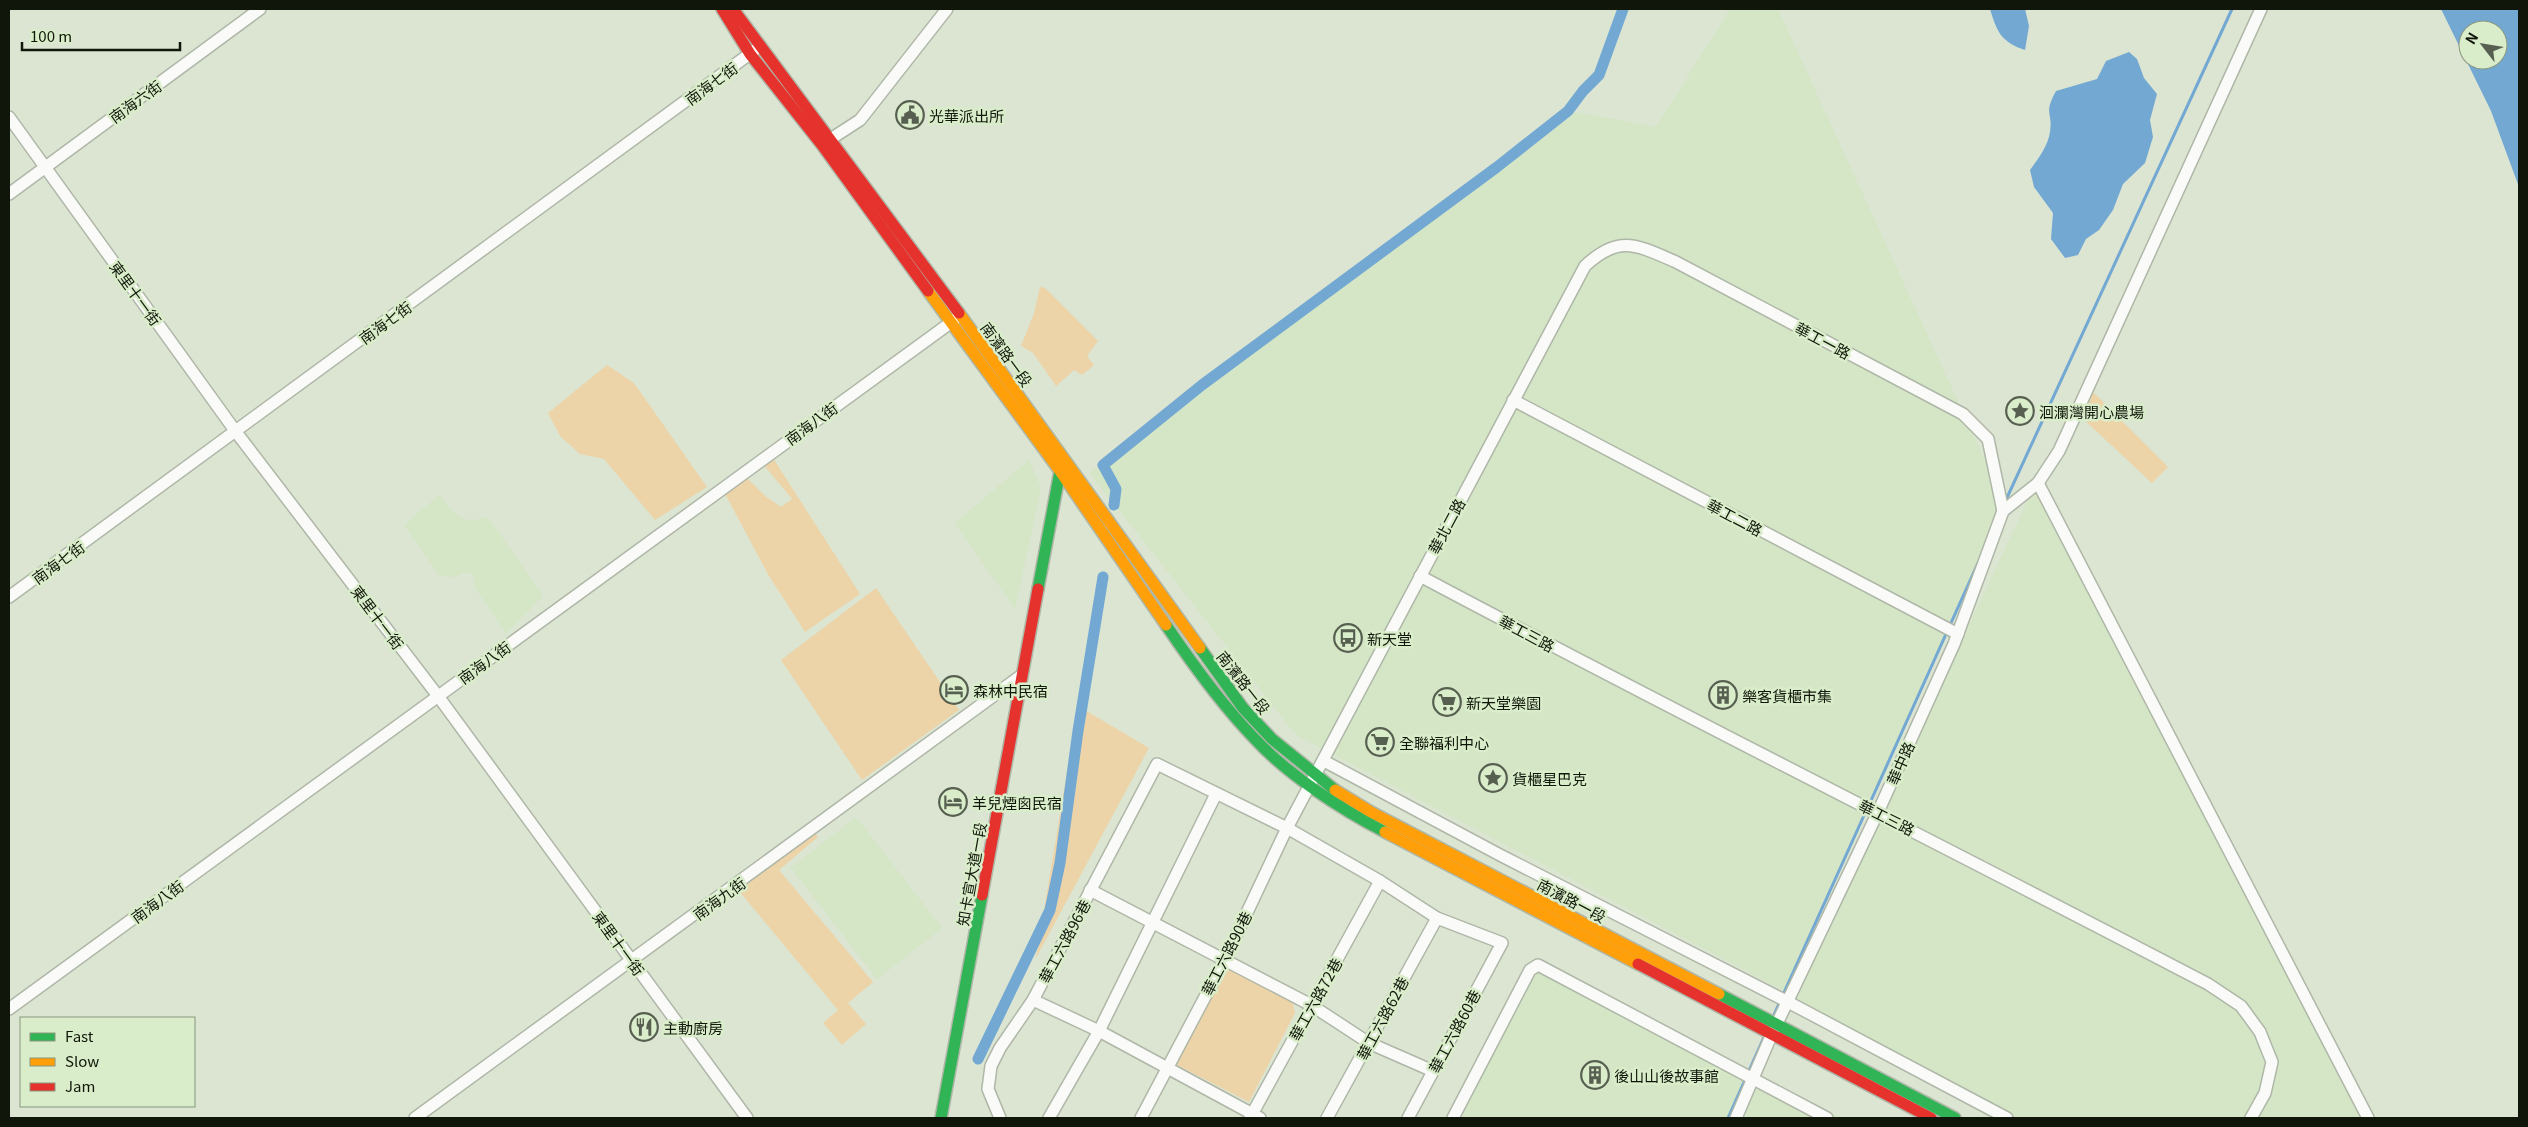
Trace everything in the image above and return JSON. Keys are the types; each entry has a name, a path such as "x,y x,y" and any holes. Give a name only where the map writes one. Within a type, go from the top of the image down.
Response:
{"main road":[{"name":"南濱路一段","path":"722,9 827,141 955,319 1037,442 1065,467 1243,708 1272,739 1336,792 1371,812 1955,1118"},
{"name":"南濱路一段","path":"733,9 755,50"},
{"name":"南濱路一段","path":"1065,467 1192,663 1226,708 1256,741 1310,786 1366,822 1771,1036 1931,1118"},
{"name":"知卡宣大道一段","path":"941,1118 1022,676 1065,467"}],"street":[{"name":"南海六街","path":"9,194 260,9"},
{"path":"827,141 860,120 947,9"},
{"path":"2003,511 2038,483 2059,451 2261,9"},
{"name":"南海七街","path":"9,597 755,50"},
{"name":"東里十一街","path":"9,117 236,432 438,696 747,1118"},
{"name":"華工一路","path":"1585,266 1600,252 1618,245 1631,244 1647,249 1676,262 1963,414 1988,439 2003,511"},
{"name":"華北二路","path":"1310,786 1585,266"},
{"name":"南海八街","path":"9,1009 955,319"},
{"name":"華工二路","path":"1513,400 1958,634"},
{"path":"2038,483 2368,1118"},
{"name":"華中路","path":"1736,1118 1776,1025 1878,812 1958,634 2003,511"},
{"name":"華工三路","path":"1420,576 1615,680 1878,812 2200,979 2241,1006 2260,1032 2272,1062 2265,1093 2252,1118"},
{"name":"南海九街","path":"415,1118 632,962 1022,676"},
{"path":"1324,761 1500,856 1788,1002 2007,1118"},
{"name":"華工六路96巷","path":"1000,1118 988,1089 991,1066 1000,1048 1033,1000 1157,764 1216,794"},
{"name":"華工六路90巷","path":"1142,1118 1225,959 1287,828 1310,786"},
{"path":"1050,1118 1099,1031 1155,922 1216,794 1287,828 1380,881 1437,918"},
{"name":"華工六路72巷","path":"1254,1117 1312,1005 1380,881"},
{"path":"1090,890 1312,1005 1369,1043 1432,1071"},
{"name":"華工六路60巷","path":"1408,1118 1502,943 1437,918"},
{"name":"華工六路62巷","path":"1327,1118 1437,918"},
{"path":"1452,1118 1530,970 1538,965 1827,1118"},
{"path":"1033,1000 1099,1031 1167,1067 1254,1117"}],"shaded area":[{"path":"1730,9 1778,9 2004,502 1785,991 1296,735 1090,473 1564,110 1656,127"},
{"path":"1040,287 1045,288 1098,341 1087,356 1094,365 1082,375 1074,370 1056,386 1033,353 1021,346 1034,313"},
{"path":"607,365 634,383 707,487 655,520 604,459 580,454 560,436 548,413"},
{"path":"2092,391 2168,467 2152,483 2080,416"},
{"path":"773,458 860,594 805,632 769,576 724,492 746,477 765,496 781,507 792,499 763,464"},
{"path":"1029,460 1041,488 1015,609 955,523"},
{"path":"2032,492 2039,494 2203,815 2362,1118 2013,1118 1791,1002"},
{"path":"439,495 455,514 470,521 488,517 543,596 506,634 475,588 473,573 462,573 454,577 440,576 404,525"},
{"path":"876,588 959,710 862,780 781,660"},
{"path":"1078,706 1149,748 1036,958"},
{"path":"856,817 942,928 877,979 791,868"},
{"path":"812,830 818,837 779,870 873,982 848,1003 866,1024 842,1045 823,1023 838,1010 739,891"},
{"path":"1538,965 1753,1079 1843,1118 1453,1118"},
{"path":"1224,966 1293,1003 1295,1013 1249,1102 1175,1064"}],"water":[{"path":"1990,9 2025,9 2029,26 2025,50 2005,40 1995,24"},
{"path":"2441,9 2519,9 2519,187 2491,111 2471,70 2508,70 2508,20 2458,20 2458,44"},
{"path":"2129,52 2137,59 2144,78 2157,94 2150,120 2153,137 2145,163 2123,184 2113,210 2099,230 2086,239 2078,255 2065,258 2051,239 2053,213 2034,187 2030,170 2049,137 2051,125 2050,105 2056,91 2097,79 2106,61"}],"waterway":[{"path":"1114,505 1116,489 1103,465 1202,385 1497,167 1568,111 1583,91 1599,75 1623,9"},
{"path":"2005,502 2232,9"},
{"path":"1869,805 1978,563"},
{"path":"978,1059 1050,910 1060,863 1078,731 1103,577"},
{"path":"1773,1017 1866,811"},
{"path":"1728,1118 1764,1037"}],"traffic: fast":[{"path":"1038,589 1060,471 1065,468"},
{"path":"1166,625 1219,698 1268,752 1316,790 1385,832"},
{"path":"1200,648 1243,708 1272,739 1335,790"},
{"path":"941,1118 982,895"},
{"path":"1719,994 1955,1118"}],"traffic: slow":[{"path":"928,291 1060,471 1166,625"},
{"path":"959,313 1200,648"},
{"path":"1335,790 1371,812 1719,994"},
{"path":"1385,832 1638,964"}],"traffic: jam":[{"path":"722,9 750,54 822,145 928,291"},
{"path":"733,9 959,313"},
{"path":"982,895 1038,589"},
{"path":"1638,964 1931,1118"}],"place":[{"name":"光華派出所","path":"910,115"},
{"name":"洄瀾灣開心農場","path":"2020,411"},
{"name":"新天堂","path":"1348,638"},
{"name":"森林中民宿","path":"954,690"},
{"name":"樂客貨櫃市集","path":"1723,695"},
{"name":"新天堂樂園","path":"1447,702"},
{"name":"全聯福利中心","path":"1380,742"},
{"name":"貨櫃星巴克","path":"1493,778"},
{"name":"羊兒煙囪民宿","path":"953,802"},
{"name":"主動廚房","path":"644,1027"},
{"name":"後山山後故事館","path":"1595,1075"}]}
